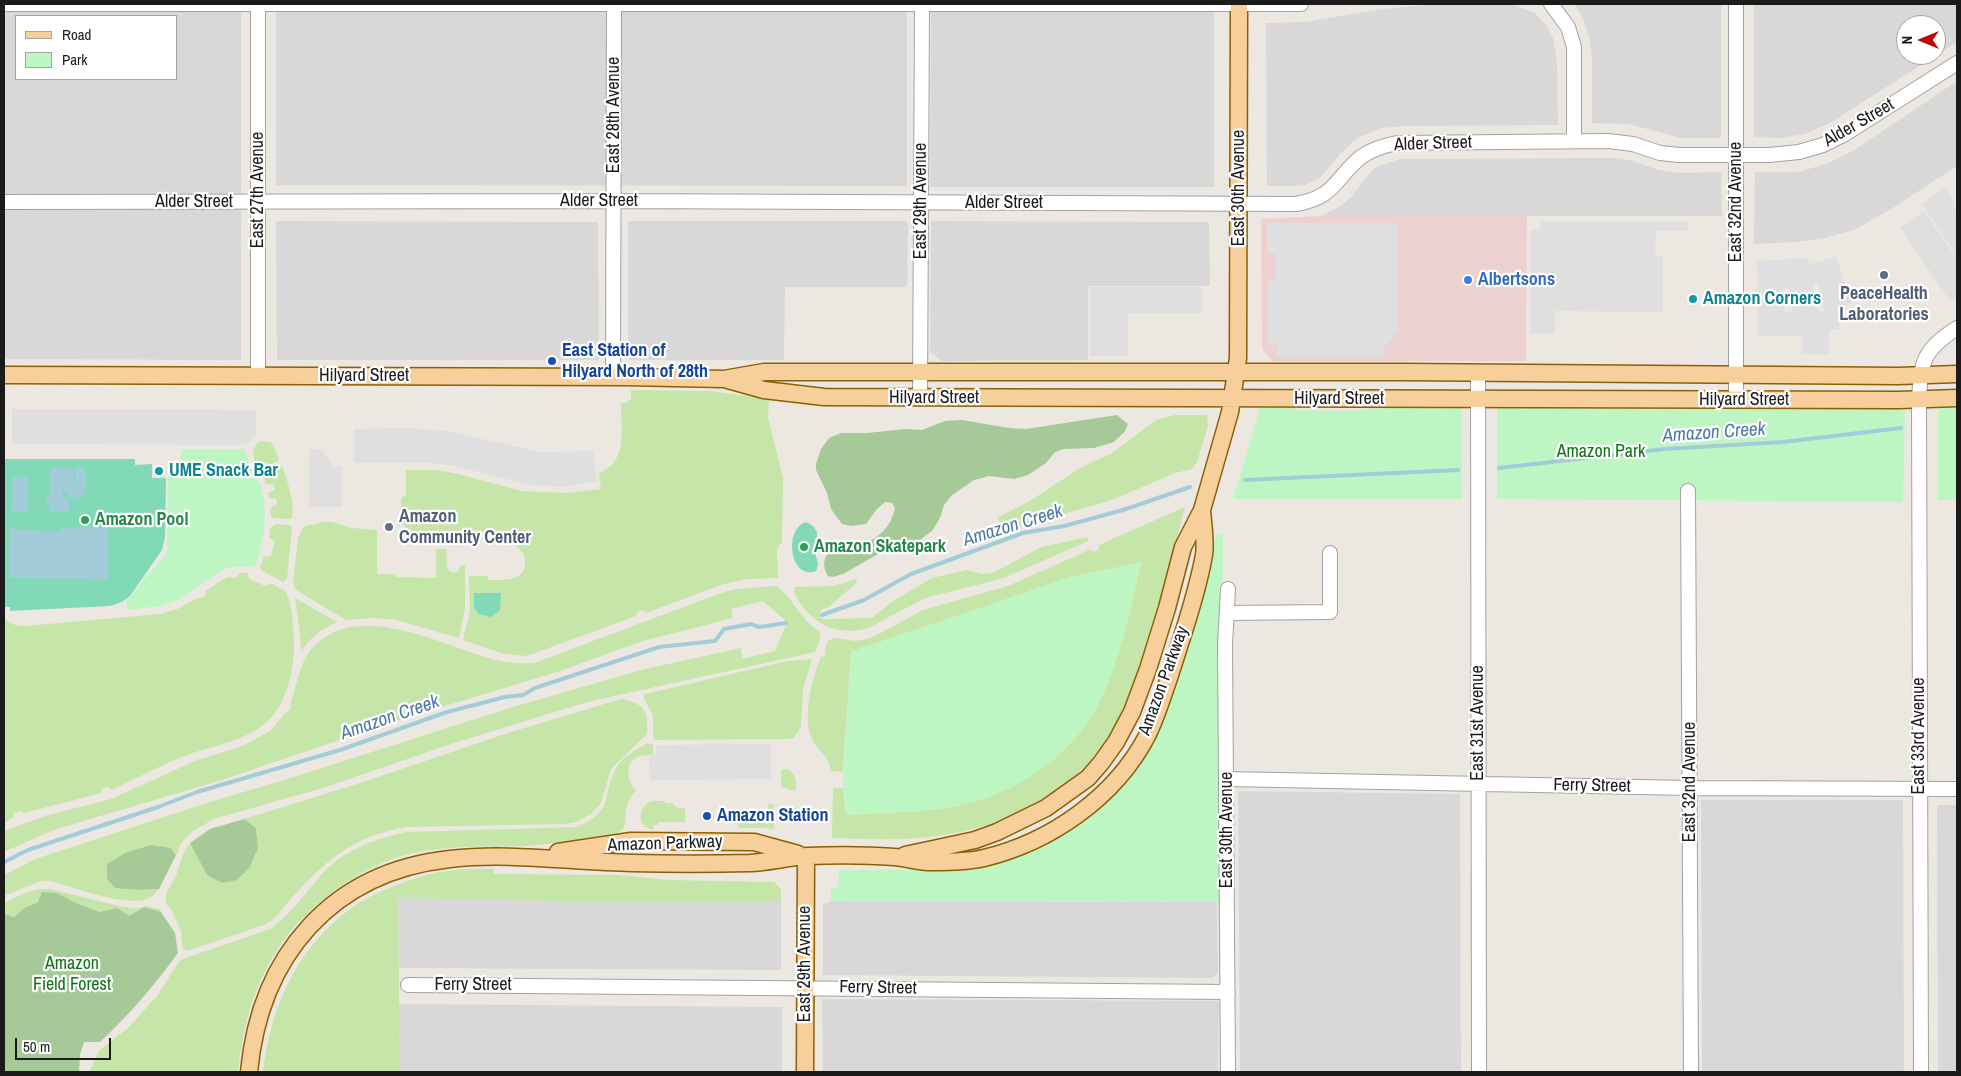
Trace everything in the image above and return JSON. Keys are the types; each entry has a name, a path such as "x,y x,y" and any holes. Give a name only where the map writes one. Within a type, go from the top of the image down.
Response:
{"main road":[{"name":"East 30th Avenue","path":"1236,372 1238,358 1239,4"},
{"name":"Hilyard Street","path":"4,376 613,377 724,379 764,372 1236,372 1921,376 1957,374"},
{"name":"Amazon Parkway","path":"893,857 975,840 997,832 1046,808 1069,793 1088,778 1102,763 1132,712 1167,608 1183,547 1202,510 1230,412 1236,372"},
{"name":"Hilyard Street","path":"724,379 764,390 809,396 920,398 1736,400 1919,400 1957,398"},
{"name":"Amazon Parkway","path":"249,1072 258,1020 268,988 286,955 304,932 327,909 354,889 384,874 417,864 452,858 524,857 649,863 752,863 806,856 893,857 929,862 958,861 983,859 1017,848 1056,829 1084,810 1120,777 1146,738 1158,710 1171,670 1205,552 1202,510"},
{"name":"Amazon Parkway","path":"524,857 631,841 754,842 806,856"},
{"name":"East 29th Avenue","path":"805,1072 806,856"}],"street":[{"path":"4,4 1302,4"},
{"name":"East 27th Avenue","path":"258,4 258,376"},
{"name":"East 28th Avenue","path":"613,377 614,4"},
{"name":"East 29th Avenue","path":"920,398 922,4"},
{"path":"1551,4 1568,27 1574,47 1574,141"},
{"name":"East 32nd Avenue","path":"1736,4 1736,400"},
{"name":"Alder Street","path":"4,202 614,201 1296,204 1312,201 1326,194 1362,156 1379,147 1397,143 1608,141 1633,144 1660,153 1679,155 1799,152 1823,145 1845,134 1957,63"},
{"name":"East 33rd Avenue","path":"1921,1072 1919,400 1925,357 1941,338 1957,328"},
{"name":"East 31st Avenue","path":"1478,373 1479,1072"},
{"name":"East 32nd Avenue","path":"1688,491 1691,1072"},
{"path":"1227,613 1330,612 1330,553"},
{"name":"East 30th Avenue","path":"1228,589 1226,779 1228,1072"},
{"name":"Ferry Street","path":"1226,779 1690,788 1957,789"},
{"name":"Ferry Street","path":"408,985 1228,992"}],"shaded area":[{"path":"4,4 241,4 241,360 4,359"},
{"path":"276,4 907,4 907,186 276,185"},
{"path":"931,4 1214,4 1214,187 930,187"},
{"path":"1436,4 1510,4 1535,13 1546,25 1553,38 1557,61 1558,125 1406,126 1381,128 1357,138 1340,154 1320,178 1308,184 1296,186 1267,186 1266,23 1306,22 1383,9"},
{"path":"1574,4 1721,4 1721,138 1682,138 1628,124 1592,123 1592,57 1589,36 1582,16"},
{"path":"1754,4 1957,4 1957,42 1946,49 1946,15 1896,15 1896,65 1921,65 1830,123 1805,134 1781,138 1754,137"},
{"path":"1957,81 1957,166 1896,206 1856,229 1825,238 1797,242 1754,244 1755,172 1799,172 1831,162 1856,149"},
{"path":"1614,158 1633,161 1659,170 1680,173 1721,172 1722,216 1321,216 1341,206 1353,195 1376,167 1400,159"},
{"path":"1945,188 1955,202 1952,205 1957,213 1957,256 1922,204"},
{"path":"1924,211 1957,259 1957,296 1950,301 1900,227"},
{"path":"1321,216 1527,216 1526,361 1272,361 1262,349 1261,219"},
{"path":"276,221 598,222 599,360 277,360"},
{"path":"628,221 905,221 908,224 907,287 785,287 784,360 630,360 628,357"},
{"path":"931,221 1209,222 1210,286 1088,286 1088,360 942,361 930,351"},
{"path":"1540,222 1688,222 1688,231 1656,231 1655,256 1663,256 1663,312 1555,311 1555,334 1530,334 1531,230 1540,230"},
{"path":"1267,223 1398,223 1398,331 1384,348 1383,357 1277,357 1277,345 1268,345 1268,281 1276,280 1276,254 1267,253"},
{"path":"1836,257 1852,303 1840,307 1845,321 1839,323 1840,329 1829,330 1829,354 1802,354 1802,336 1758,336 1757,261 1808,258 1809,264","holes":["1818,283 1824,311 1820,313 1819,308 1816,308 1815,302 1792,306 1792,312 1785,312 1783,288 1789,288 1791,298 1810,296 1815,295 1813,284"]},
{"path":"1090,287 1202,287 1202,313 1128,313 1128,356 1090,356"},
{"path":"12,409 256,410 256,435 245,445 12,444"},
{"path":"411,428 447,431 540,452 593,451 597,481 565,487 531,485 450,465 429,463 354,463 354,429"},
{"path":"309,449 321,449 333,466 342,466 342,507 309,507"},
{"path":"771,744 771,779 650,780 649,757 656,754 656,745"},
{"path":"1238,791 1460,794 1461,1072 1240,1072"},
{"path":"1701,800 1903,800 1904,1072 1702,1072"},
{"path":"1937,805 1957,805 1957,1072 1938,1072"},
{"path":"398,898 609,902 781,901 781,970 399,968"},
{"path":"831,901 1217,902 1218,973 1213,978 823,975 823,904"},
{"path":"822,999 1219,1001 1218,1072 823,1072"},
{"path":"399,1004 782,1007 782,1072 400,1072"}],"green space":[{"path":"631,390 710,391 769,399 768,417 783,478 782,542 777,549 778,578 748,579 724,584 646,613 642,610 637,612 636,616 527,656 504,654 463,640 470,611 469,576 488,576 488,580 515,578 524,570 524,555 515,544 504,542 504,533 476,533 476,540 420,540 401,523 401,499 406,494 406,470 434,470 454,473 522,491 567,493 601,489 599,473 615,461 619,453 622,434 621,403 628,403 628,400 631,400"},
{"path":"1266,405 1284,406 1298,410 1342,411 1437,405 1462,406 1462,499 1233,499 1260,408"},
{"name":"Amazon Park","path":"1502,405 1899,408 1905,411 1903,502 1497,499 1497,407"},
{"path":"1957,405 1957,500 1938,500 1938,410 1945,406"},
{"path":"1117,415 1128,424 1125,431 1114,442 1094,448 1064,449 1055,452 1046,463 1028,475 1014,479 989,476 974,480 951,496 944,505 940,518 932,531 921,539 889,553 878,554 843,574 833,577 828,576 826,573 825,561 830,552 861,545 879,535 886,528 895,508 892,503 885,502 866,524 852,526 842,524 831,509 827,493 816,470 821,449 829,438 841,433 867,433 905,429 922,430 945,421 962,420 1026,429"},
{"path":"1175,415 1207,415 1208,426 1197,462 1192,469 1175,473 1112,500 1015,528 1004,528 997,518 1030,501 1080,468 1112,453 1156,420"},
{"path":"260,441 271,442 279,458 278,461 261,470 257,468 253,453"},
{"path":"244,449 250,467 260,485 265,507 263,536 256,564 253,567 237,566 225,568 178,600 160,606 127,610 126,602 163,559 167,550 168,465 174,464 181,456 182,450"},
{"name":"Amazon Pool","path":"4,459 135,459 135,465 152,464 152,478 166,478 165,537 162,550 130,596 122,602 110,606 10,611 10,607 4,607"},
{"path":"281,466 291,494 293,514 291,519 273,518 271,516 270,508 277,504 276,499 269,498 268,493 275,490 273,484 265,484 264,474"},
{"path":"1185,507 1141,671 1133,693 1116,726 1097,754 1074,777 1048,797 1020,813 989,825 955,833 919,838 832,838 833,788 843,788 846,815 940,809 970,803 1005,790 1038,771 1054,759 1080,732 1091,717 1109,681 1122,642 1141,563 1071,577 851,652 843,772 831,771 826,757 813,741 808,721 811,687 821,656 824,657 826,653 824,651 828,641 834,638 856,641 871,638 923,610 1008,586 1091,549 1094,552 1099,549 1099,545"},
{"path":"332,522 352,528 377,530 377,574 395,574 396,577 436,578 436,549 447,549 447,565 450,571 458,572 461,565 465,565 465,608 459,638 397,620 376,618 346,620 296,590 293,584 298,538 305,526"},
{"name":"Amazon Skatepark","path":"806,522 813,526 817,532 816,556 818,565 816,571 807,572 800,569 795,562 792,543 794,534"},
{"path":"275,524 290,525 292,528 287,579 283,582 262,571 260,568 264,556 271,556 275,541 269,538 270,529"},
{"path":"1217,534 1223,534 1221,902 831,901 831,888 838,887 839,870 951,869 990,863 1125,781 1193,621"},
{"path":"1088,537 1089,540 1084,543 1001,579 925,598 868,628 845,631 825,625 808,612 794,593 795,587 834,586 856,579 857,582 829,607 822,609 820,613 821,618 872,618 893,601 932,578 967,570 983,574 993,573 1041,547"},
{"path":"1141,562 1122,642 1109,682 1091,717 1080,732 1054,759 1038,771 1005,790 970,803 924,810 846,815 843,783 851,652 1071,577"},
{"path":"240,573 248,573 249,579 265,586 271,583 285,591 291,610 294,647 291,673 284,697 270,718 261,727 249,734 184,756 111,790 108,787 102,789 101,793 24,813 21,811 14,813 13,818 4,823 4,619 15,625 25,626 161,614 201,598 206,595 206,591 222,580 228,577 236,578"},
{"path":"776,586 788,596 807,621 820,632 820,639 815,652 587,702 451,744 326,787 214,819 193,831 182,842 176,855 171,848 140,890 159,889 151,897 142,900 130,901 102,896 51,881 41,881 4,896 4,875 35,859 513,707 645,669 741,648 742,659 775,651 787,622 763,601 731,609 733,618 643,641 557,672 389,723 219,781 53,830 4,852 4,831 48,815 111,799 195,761 242,746 270,731 291,707 290,704 306,657 324,638 345,628 370,626 396,629 496,660 534,663 718,594 735,589"},
{"path":"474,593 501,593 500,610 491,617 479,614 474,608"},
{"path":"295,598 337,622 317,634 301,651 300,634"},
{"path":"812,659 803,689 801,726 793,738 655,740 653,737 653,715 643,697 645,694 788,661"},
{"path":"621,699 635,703 643,709 647,719 647,734 611,769 601,803 592,813 577,822 564,824 406,827 384,832 365,839 332,859 303,886 275,918 264,925 187,951 183,949 181,931 166,903 166,894 176,876 183,854 190,843 207,875 237,880 255,857 257,845 256,828 244,819 354,785 511,732"},
{"path":"647,743 653,745 653,754 635,758 629,766 630,781 636,790 627,806 625,826 617,833 538,845 455,848 413,853 385,862 358,875 318,904 298,923 281,944 267,967 256,991 248,1016 238,1072 89,1072 100,1050 128,1028 157,996 180,960 270,929 291,910 329,867 349,852 383,838 407,832 577,827 590,821 603,808 618,765 631,753"},
{"path":"788,769 793,773 796,780 796,789 793,791 781,787 781,770"},
{"path":"652,801 665,801 665,803 673,803 676,807 685,809 685,822 659,822 657,825 654,825 653,830 647,828 641,821 641,812"},
{"path":"769,803 774,805 774,829 772,830 766,828 740,828 737,824 734,825 734,822 729,822 729,809 755,809 755,817 765,817 765,810 767,810"},
{"path":"244,819 256,828 258,848 250,867 237,880 222,883 207,875 190,843 210,829"},
{"path":"151,845 171,848 176,855 159,889 115,888 107,879 107,864 125,853"},
{"path":"461,869 494,869 494,874 620,875 668,880 774,882 781,889 781,901 609,902 398,898 400,1072 263,1072 272,1025 289,981 315,942 331,925 358,903 385,890 428,875"},
{"path":"40,889 50,889 123,907 137,908 147,906 159,909 161,912 144,907 129,916 100,912 57,893 24,908 14,917 4,914 4,903 25,893"},
{"name":"Amazon Field Forest","path":"42,892 57,893 100,912 117,908 129,916 144,907 161,912 175,933 178,953 141,1000 100,1042 84,1042 80,1055 79,1072 4,1072 4,914 14,917 24,908 38,902"}],"water":[{"path":"51,467 73,467 73,477 76,481 75,471 78,467 83,467 86,483 80,498 74,500 62,490 62,495 69,502 69,512 51,512 49,504 45,502 49,494"},
{"path":"12,477 28,477 28,512 11,512"},
{"path":"61,528 108,528 108,579 10,578 10,529 60,532"}],"waterway":[{"name":"Amazon Creek","path":"1499,468 1665,449 1783,442 1901,428"},
{"name":"Amazon Creek","path":"1245,480 1458,470"},
{"name":"Amazon Creek","path":"822,615 864,600 911,574 1023,533 1064,526 1123,510 1190,487"},
{"name":"Amazon Creek","path":"4,862 28,850 158,807 197,792 340,750 447,712 505,697 523,695 535,688 659,647 715,641 724,629 751,624 759,627 786,623"}],"place":[{"name":"PeaceHealth Laboratories","path":"1884,275"},
{"name":"Albertsons","path":"1468,280"},
{"name":"Amazon Corners","path":"1693,299"},
{"name":"East Station of Hilyard North of 28th","path":"552,361"},
{"name":"UME Snack Bar","path":"159,471"},
{"name":"Amazon Pool","path":"85,520"},
{"name":"Amazon Community Center","path":"389,527"},
{"name":"Amazon Skatepark","path":"804,547"},
{"name":"Amazon Station","path":"707,816"}]}
